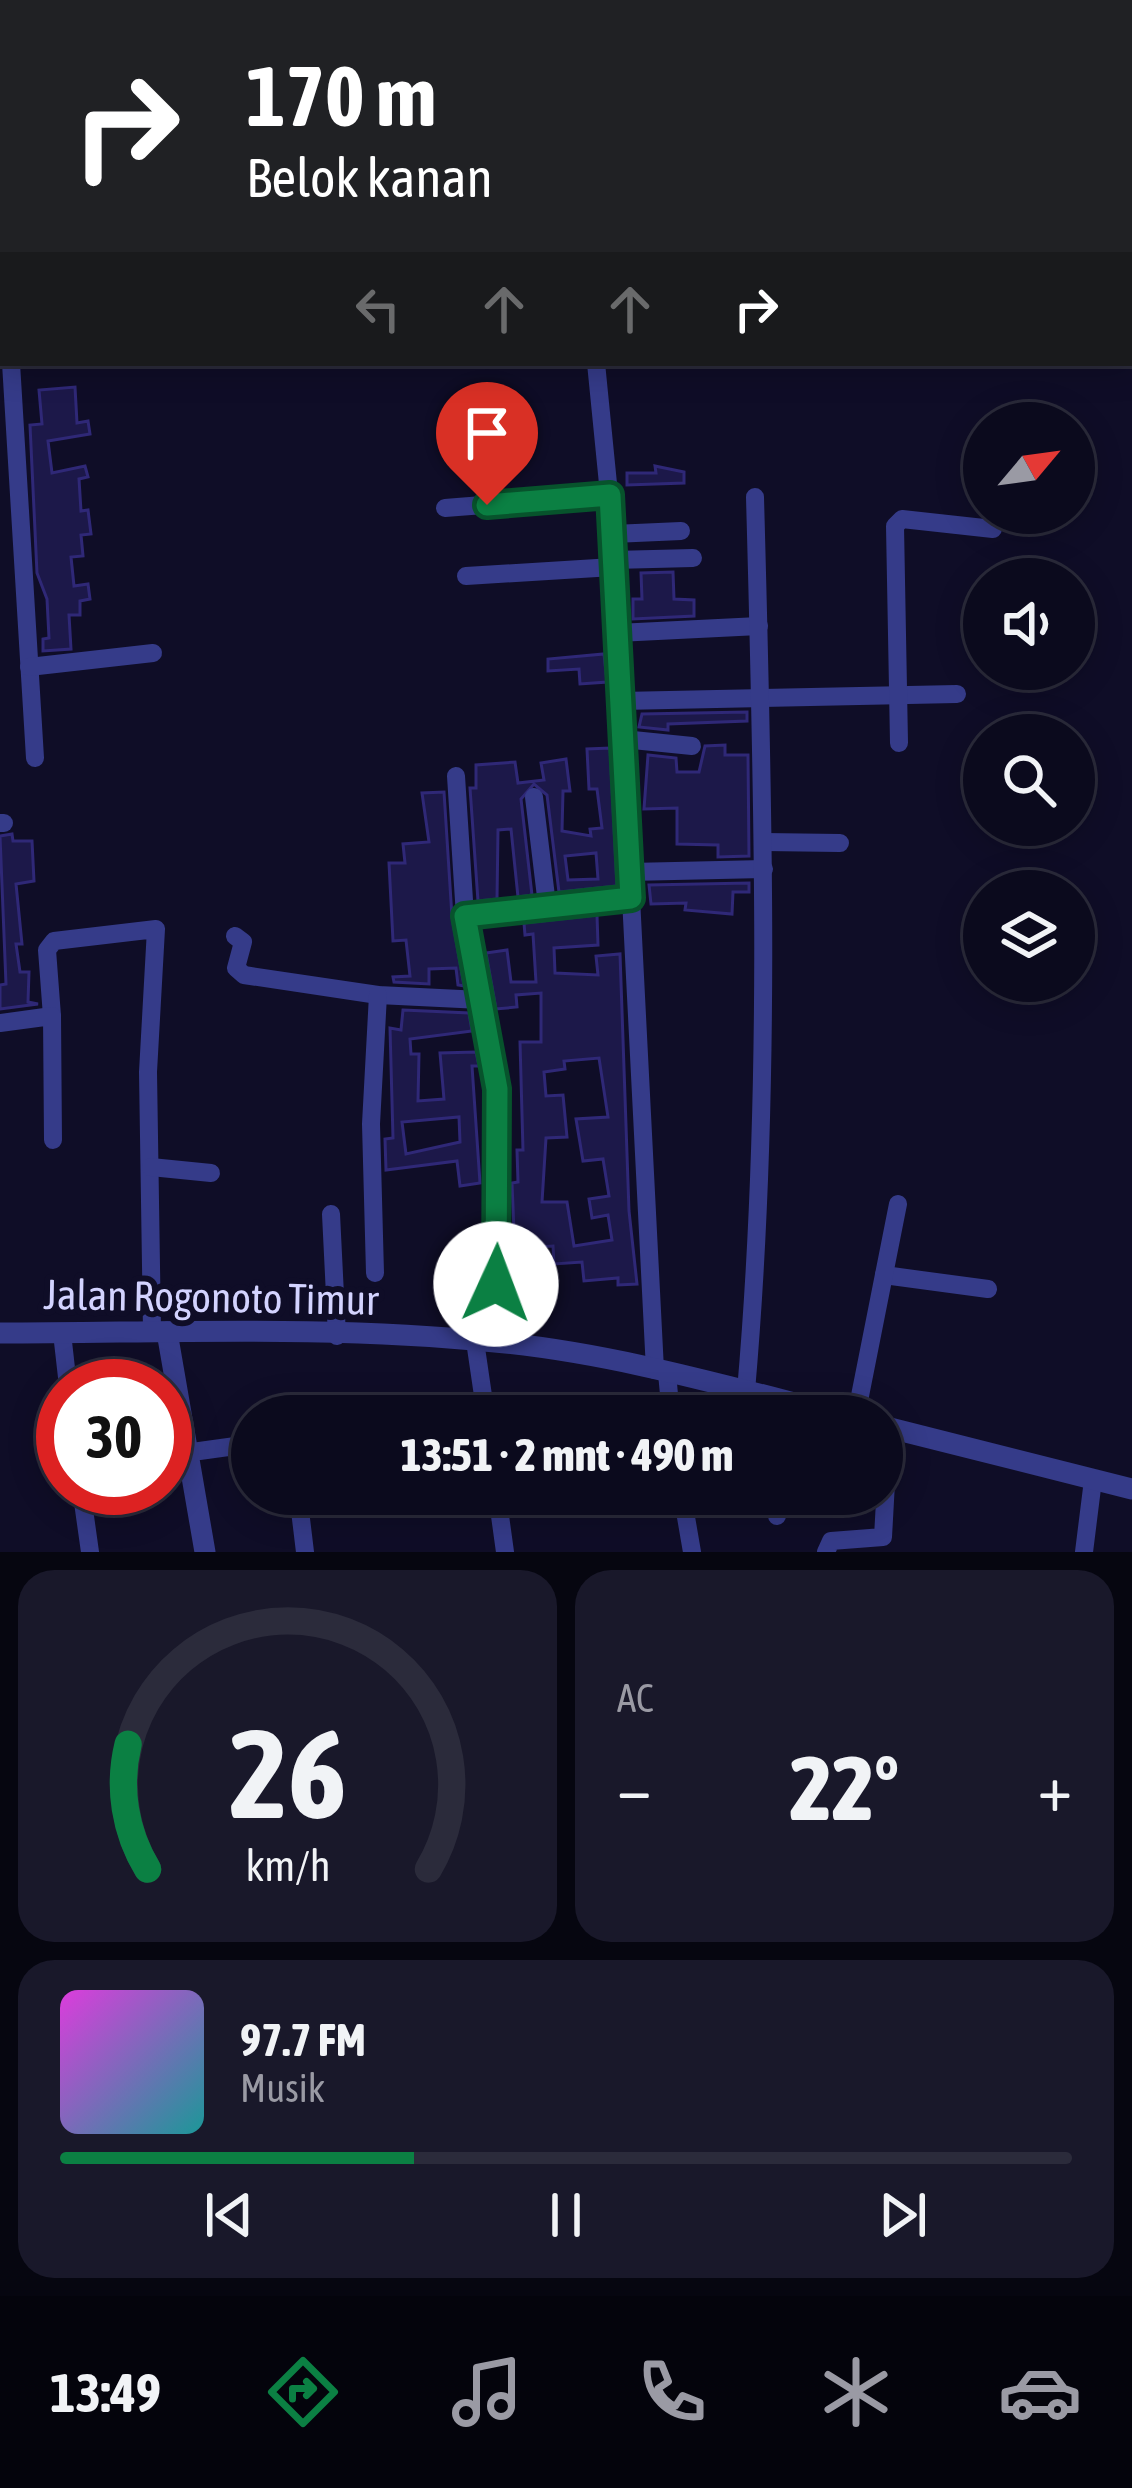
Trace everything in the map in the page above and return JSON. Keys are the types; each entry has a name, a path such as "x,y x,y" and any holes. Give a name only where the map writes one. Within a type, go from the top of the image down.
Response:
{"street":[{"path":"7,366 9,509 35,758"},
{"path":"596,366 613,534 631,898 661,1371 666,1395"},
{"path":"446,508 610,495"},
{"path":"746,1391 761,1213 764,842 755,497"},
{"path":"899,743 895,526 902,519 963,525"},
{"path":"613,534 681,531"},
{"path":"466,576 693,558"},
{"path":"617,633 759,626"},
{"path":"28,667 153,653"},
{"path":"621,701 760,694 957,694"},
{"path":"623,740 692,746"},
{"path":"456,776 465,916 497,1089 486,1395"},
{"path":"534,796 547,905"},
{"path":"764,842 840,843"},
{"path":"630,872 764,869"},
{"path":"465,916 631,898"},
{"path":"53,1140 47,950 54,941 156,929 149,1028 159,1331 165,1359"},
{"path":"236,936 243,942 239,973 378,995 481,1000"},
{"path":"375,1273 371,1124 378,995"},
{"path":"0,1023 52,1016"},
{"path":"152,1167 211,1173"},
{"path":"860,1395 898,1204"},
{"path":"331,1214 337,1336"},
{"path":"884,1275 988,1289"},
{"name":"Jalan Rogonoto Timur","path":"0,1333 159,1331 486,1341 661,1371 755,1395"},
{"path":"62,1333 65,1359"},
{"path":"903,1431 1132,1489"},
{"path":"192,1452 231,1447"},
{"path":"1084,1552 1093,1480"},
{"path":"192,1488 205,1552"},
{"path":"85,1515 90,1552"},
{"path":"301,1515 305,1552"},
{"path":"499,1515 505,1552"},
{"path":"686,1515 692,1552"},
{"path":"826,1552 831,1541 840,1538 873,1541 883,1537 884,1515"}],"building":[{"path":"75,387 77,423 88,421 90,434 48,441 52,473 85,466 88,477 79,479 81,511 88,510 91,534 81,535 83,556 71,557 74,586 88,584 90,599 80,601 80,615 69,615 71,649 43,651 43,639 49,638 47,599 37,573 30,425 42,424 39,390"},
{"path":"655,466 684,472 684,483 627,485 627,473 656,473"},
{"path":"673,572 674,599 694,600 694,616 633,619 633,599 642,599 641,573"},
{"path":"604,654 607,682 580,684 579,669 548,671 548,659"},
{"path":"747,712 747,721 668,724 668,730 639,727 642,714"},
{"path":"725,745 725,755 748,755 749,856 718,857 718,845 677,844 677,808 644,809 648,755 676,758 677,772 699,772 705,746"},
{"path":"610,748 617,886 559,892 547,795 534,784 521,799 532,895 518,897 511,829 498,830 497,899 478,901 470,788 476,788 476,765 515,762 518,783 544,780 541,763 566,759 570,791 563,791 562,831 591,836 590,829 602,828 597,789 589,789 587,749","holes":["596,853 598,879 568,880 565,856"]},
{"path":"444,792 452,917 464,986 458,985 456,968 429,969 429,984 394,982 393,977 410,976 406,940 393,941 389,863 405,863 403,844 429,842 422,793"},
{"path":"12,834 13,841 32,841 34,881 16,884 22,944 16,944 20,972 29,972 28,1002 38,1004 0,1009 0,985 6,984 0,836"},
{"path":"749,883 749,892 733,892 732,914 685,910 686,903 651,904 649,885"},
{"path":"597,915 598,945 554,948 555,973 598,975 596,956 620,954 629,1211 637,1284 618,1285 618,1278 584,1281 582,1262 554,1264 553,1246 517,1248 512,1183 518,1182 517,1150 523,1150 520,1042 541,1042 541,993 516,995 517,1007 496,1009 486,953 507,950 511,982 536,982 533,934 525,935 524,923","holes":["599,1058 608,1117 576,1119 583,1161 603,1159 609,1196 589,1199 592,1218 608,1215 612,1240 574,1246 567,1202 542,1202 546,1138 567,1137 563,1095 546,1096 544,1072 565,1069 564,1061"]},
{"path":"403,1010 469,1013 472,1031 410,1039 411,1054 419,1054 418,1101 444,1099 440,1053 476,1052 479,1066 472,1066 480,1183 460,1186 457,1161 386,1170 385,1139 393,1138 390,1028 401,1030","holes":["459,1117 460,1142 406,1154 402,1122"]},
{"path":"541,1272 542,1318 516,1320 511,1274"}],"route":[{"path":"487,505 610,495 631,898 465,916 497,1089 496,1284"}]}
